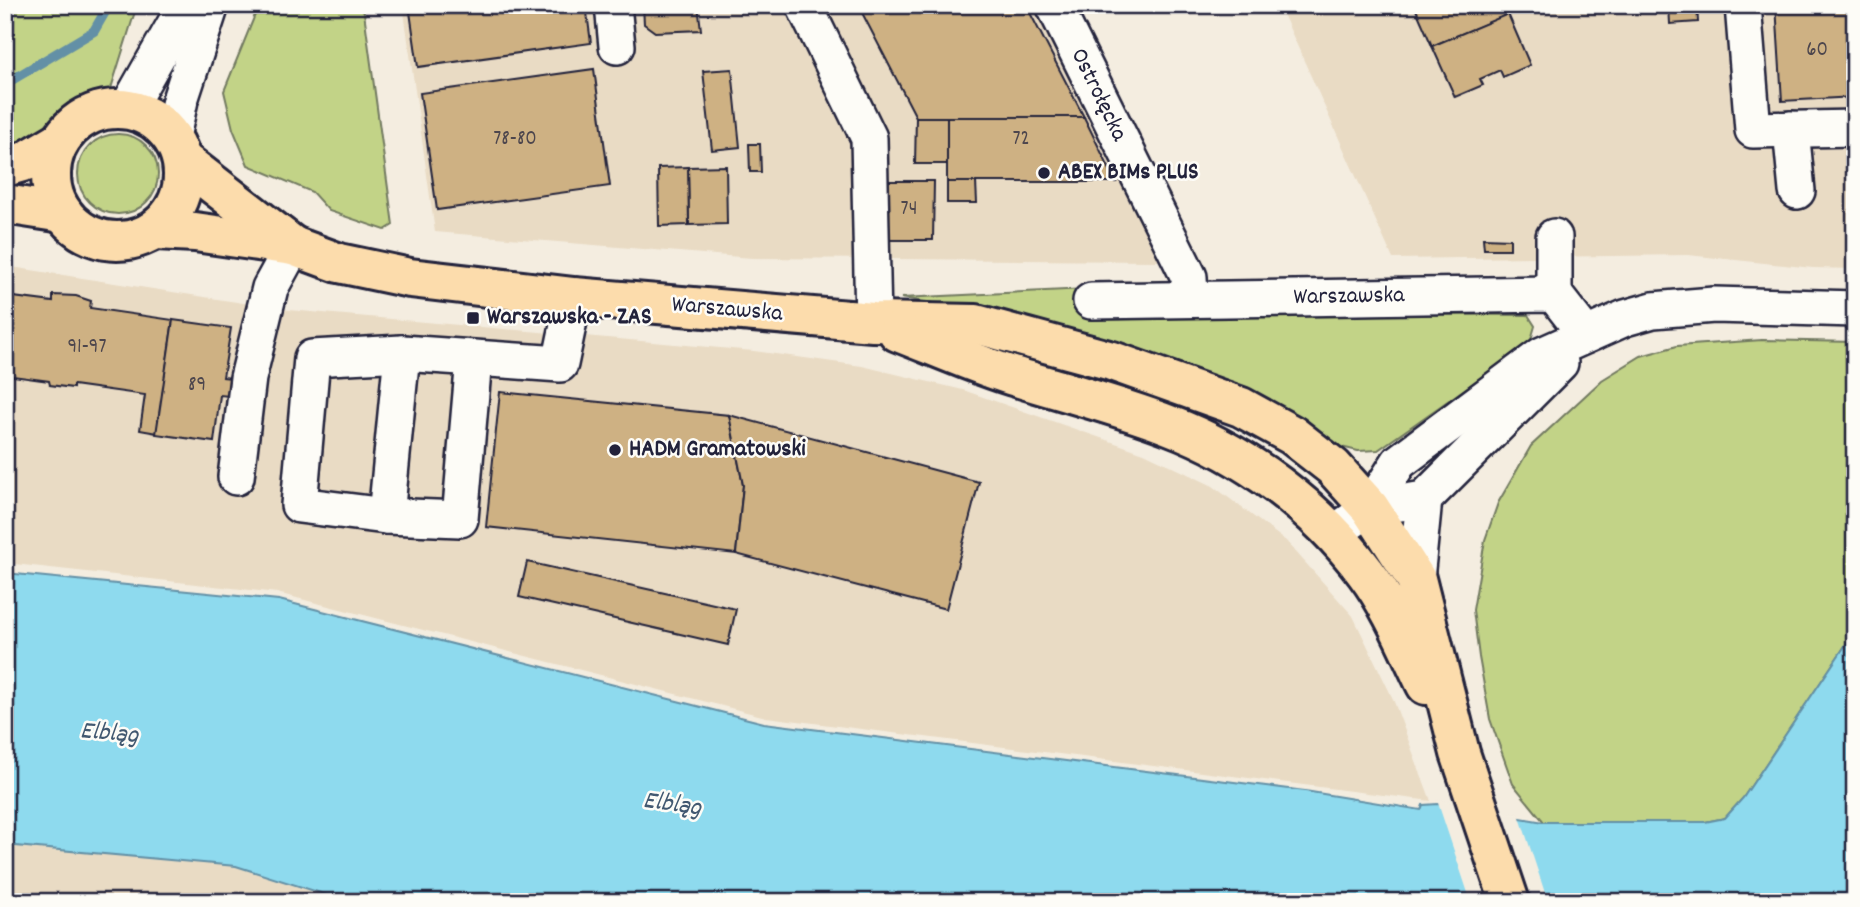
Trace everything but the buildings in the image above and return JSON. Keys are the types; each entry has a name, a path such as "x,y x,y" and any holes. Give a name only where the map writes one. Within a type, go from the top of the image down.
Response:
{"main road":[{"path":"109,108 127,109 146,114 177,148 184,181 178,201 156,230 134,240 112,241 93,237 76,227 63,213 53,194 53,157 60,141 74,124 90,114 109,108"},
{"path":"5,167 26,161 60,141"},
{"name":"Warszawska","path":"177,148 293,246"},
{"path":"5,204 63,213"},
{"name":"Warszawska","path":"156,230 195,232 293,246 339,263 410,278 574,297 873,322 976,324 1052,342 1182,383 1241,407 1292,435 1333,467 1370,508 1416,579 1460,753"},
{"name":"Warszawska","path":"873,322 1004,373 1170,425 1223,450 1299,500 1334,533 1368,575 1460,753"},
{"path":"1460,753 1510,902"}],"street":[{"path":"127,109 186,5"},
{"path":"177,148 180,100 211,5"},
{"path":"613,5 617,46"},
{"path":"804,5 869,138 873,322"},
{"name":"Ostrołęcka","path":"1054,5 1189,277 1190,299"},
{"path":"1743,5 1753,130 1855,128"},
{"path":"1791,129 1797,191"},
{"path":"1554,237 1554,293 1586,335"},
{"path":"236,477 248,378 257,339 270,288 293,246"},
{"name":"Warszawska","path":"1091,301 1554,293"},
{"path":"474,359 460,519 386,516 299,505 312,358 402,353 560,364 574,297"},
{"path":"1334,533 1370,508 1399,462 1542,355 1625,318 1664,309 1773,305 1855,309"},
{"path":"1370,508 1424,499 1586,335"},
{"path":"386,516 402,353"},
{"name":"Warszawska","path":"1416,579 1424,499"}],"shaded area":[{"path":"403,5 1036,5 1161,261 752,258 435,232"},
{"path":"1279,5 1855,5 1855,269 1813,268 1688,255 1393,259"},
{"path":"5,266 289,310 754,351 862,366 963,390 1144,453 1213,486 1286,541 1353,616 1393,699 1431,801 766,717 277,593 5,563"},
{"path":"5,845 236,866 349,902 5,902"}],"green space":[{"path":"5,5 137,5 108,98 5,158"},
{"path":"259,5 363,5 393,225 385,230 329,211 312,192 248,165 233,129 224,91"},
{"path":"118,134 133,137 146,146 155,159 158,174 155,189 146,202 133,211 118,214 103,211 90,202 81,189 78,174 81,159 90,146 103,137"},
{"path":"1087,289 1089,320 1358,314 1528,315 1535,326 1530,343 1378,450 1358,451 1328,444 987,311 901,298"},
{"path":"1762,340 1855,342 1855,631 1743,798 1725,818 1705,822 1544,822 1513,784 1490,719 1479,657 1473,610 1485,540 1498,503 1531,446 1602,380 1641,356 1677,346"}],"water":[{"name":"Elbląg","path":"5,573 279,600 764,723 1305,791 1421,810 1423,805 1438,804 1544,822 1705,822 1725,818 1743,798 1855,631 1855,902 349,902 236,866 5,845"}],"pier":[{"path":"1437,800 1519,814 1548,902 1471,902"}],"waterway":[{"path":"5,84 94,31 109,5"}],"place":[{"name":"ABEX BIMs PLUS","path":"1044,173"},
{"name":"Warszawska - ZAS","path":"473,318"},
{"name":"HADM Gramatowski","path":"615,450"}]}
